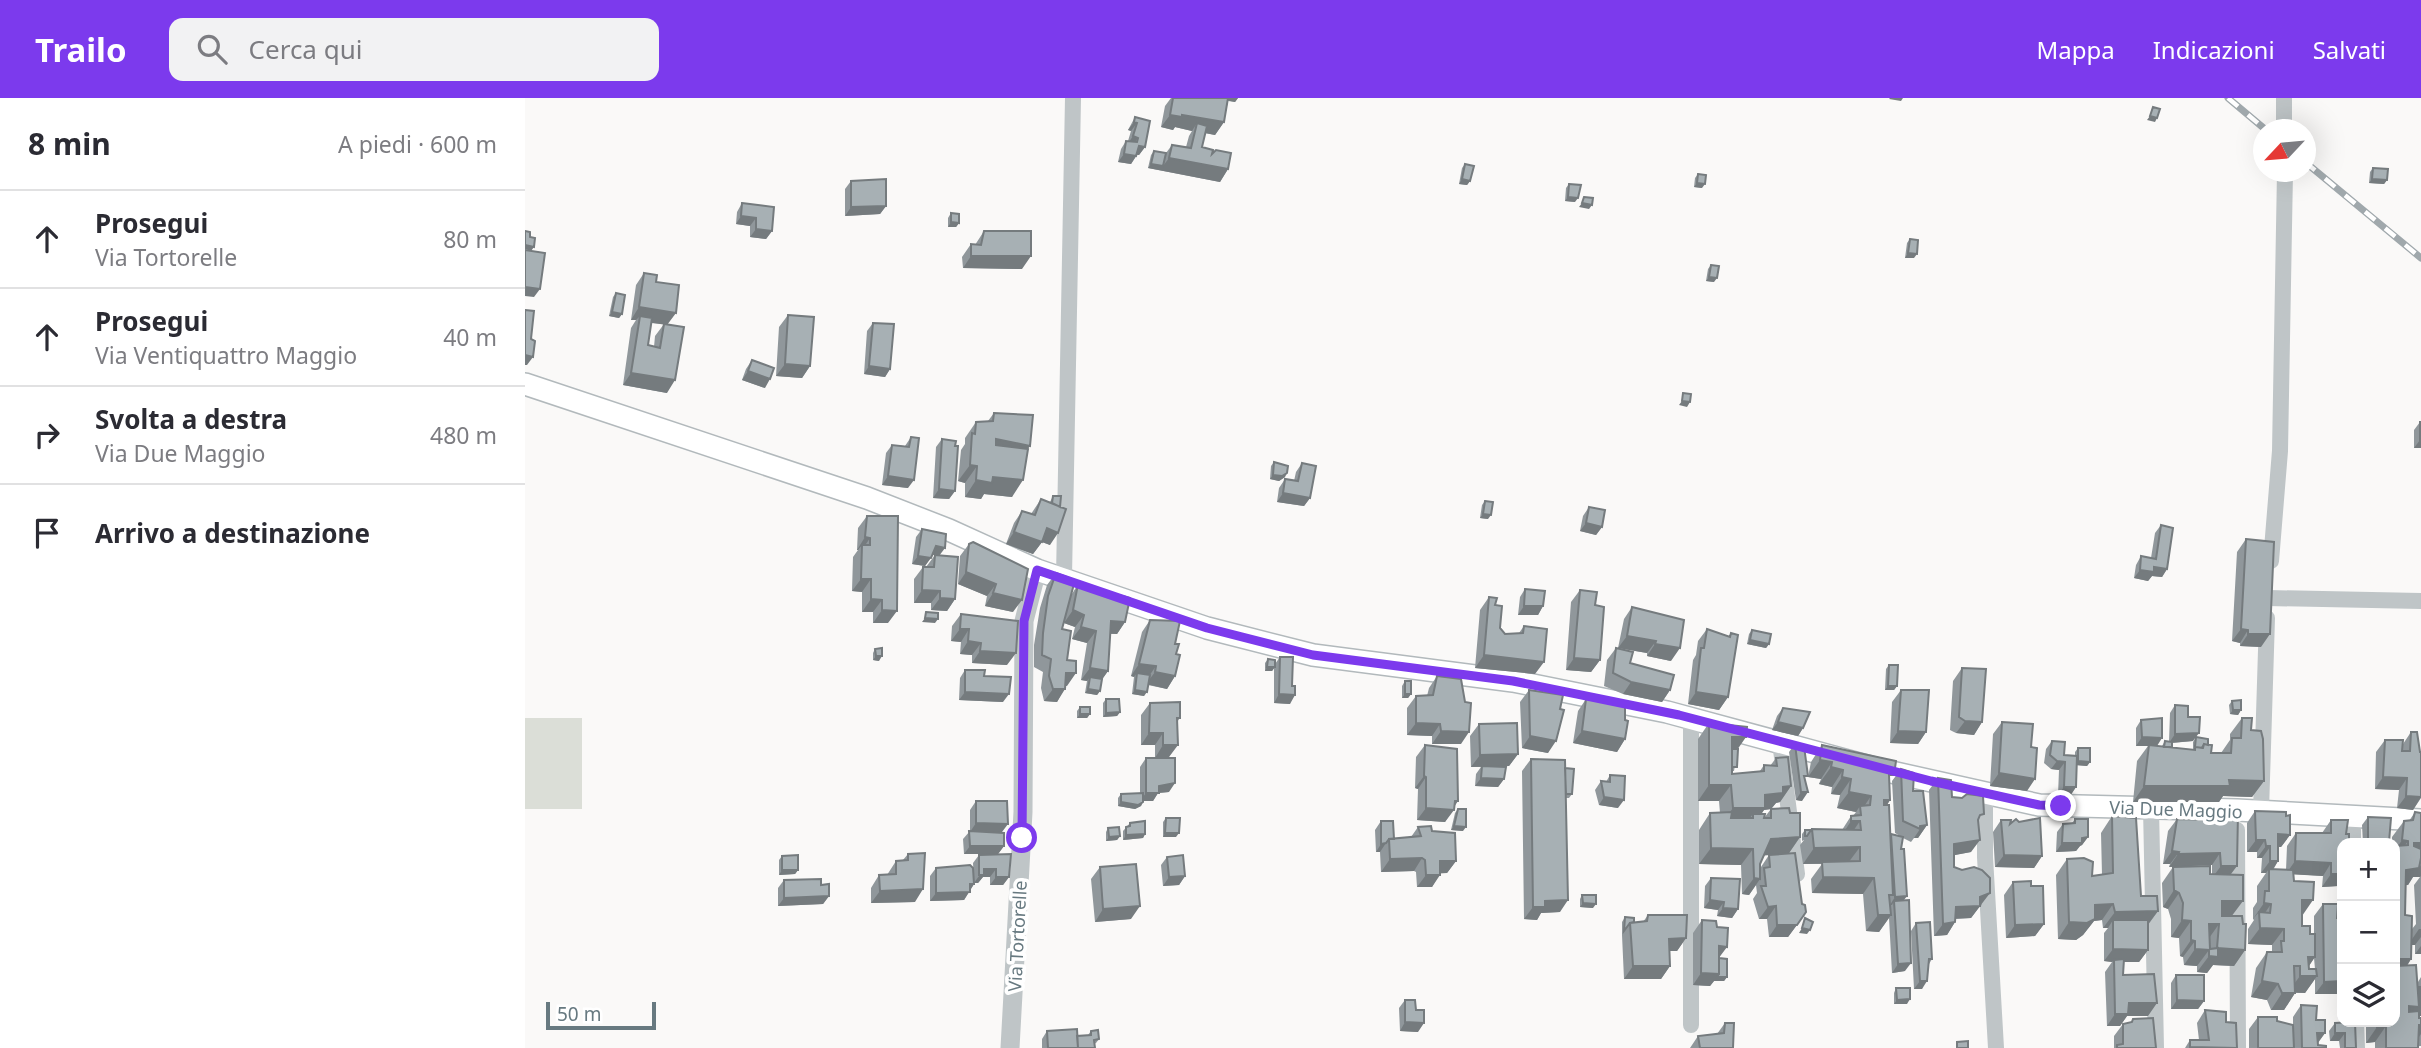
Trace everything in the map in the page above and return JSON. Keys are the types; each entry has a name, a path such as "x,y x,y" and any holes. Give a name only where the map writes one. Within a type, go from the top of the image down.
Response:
{"main road":[{"name":"Via Due Maggio","path":"525,384 867,498 949,530 1037,570 1207,628 1313,655 1513,681 1691,718 2039,805 2237,810 2421,820"}],"street":[{"path":"1064,577 1073,98"},
{"path":"2261,811 2269,585 2280,451 2285,182"},
{"name":"Via Tortorelle","path":"1010,1048 1023,811 1024,621 1037,570"},
{"path":"2269,585 2421,601"},
{"path":"1691,718 1691,1025"},
{"path":"1780,742 1799,891"},
{"path":"1985,793 1985,857 1996,1048"},
{"path":"2151,808 2156,1048"},
{"path":"2237,810 2238,1048"},
{"path":"2353,817 2353,838"},
{"path":"2357,1027 2357,1048"}],"shaded area":[{"path":"525,718 582,718 582,809 525,809"}],"building":[{"path":"1173,98 1228,98 1224,122 1170,115"},
{"path":"2153,107 2160,109 2157,118 2150,116"},
{"path":"1135,117 1150,121 1145,147 1139,146 1136,156 1124,154 1126,141 1137,142 1138,138 1133,136 1137,123 1134,122"},
{"path":"1197,123 1207,126 1202,147 1213,150 1212,154 1216,150 1231,153 1228,169 1169,158 1172,145 1191,148"},
{"path":"1154,151 1166,153 1163,166 1151,164"},
{"path":"1465,164 1474,166 1470,181 1462,179"},
{"path":"2373,168 2388,169 2387,180 2372,179"},
{"path":"1698,174 1706,175 1705,184 1697,183"},
{"path":"886,179 886,206 851,207 851,181"},
{"path":"1569,184 1581,185 1578,198 1568,197"},
{"path":"1584,197 1593,198 1592,205 1582,203"},
{"path":"742,203 774,207 772,231 756,229 756,218 741,216"},
{"path":"951,213 959,214 959,223 951,222"},
{"path":"525,231 535,238 534,247 525,245"},
{"path":"984,231 1031,231 1031,256 971,256 971,244 981,245"},
{"path":"1910,239 1918,240 1917,254 1908,253"},
{"path":"525,250 545,253 540,289 525,287"},
{"path":"1711,265 1719,266 1717,278 1709,277"},
{"path":"644,273 657,275 656,282 679,285 676,313 639,307"},
{"path":"616,293 625,295 622,314 612,312"},
{"path":"525,310 534,311 531,339 535,341 533,357 525,355"},
{"path":"788,315 814,317 810,366 785,364"},
{"path":"640,316 652,318 648,345 660,348 664,324 684,327 675,380 631,373"},
{"path":"873,323 894,324 890,369 869,366"},
{"path":"752,360 774,368 770,379 748,371"},
{"path":"1683,393 1691,394 1690,402 1682,401"},
{"path":"994,413 1033,415 1030,446 996,439 996,445 1028,449 1023,480 993,477 992,483 976,480 977,466 970,465 972,433 975,434 976,422 993,421"},
{"path":"911,437 919,438 914,480 888,476 892,445 909,447"},
{"path":"942,439 956,441 955,446 958,446 955,491 939,489"},
{"path":"1274,462 1288,466 1287,473 1282,476 1273,475"},
{"path":"1302,463 1316,466 1310,498 1283,493 1285,479 1298,481"},
{"path":"1053,496 1061,496 1060,507 1052,503"},
{"path":"1041,499 1066,509 1058,533 1047,528 1042,542 1014,532 1022,511 1035,515"},
{"path":"1485,501 1493,502 1491,515 1483,514"},
{"path":"1589,507 1605,510 1602,527 1586,523"},
{"path":"867,516 898,516 897,611 882,610 882,600 871,599 871,579 861,579 862,545 870,545 870,538 865,537"},
{"path":"2161,525 2173,528 2167,569 2154,567 2154,572 2140,570 2141,556 2156,559"},
{"path":"922,529 946,534 945,548 936,546 931,558 918,556"},
{"path":"2246,539 2274,542 2270,634 2248,634 2248,630 2241,629"},
{"path":"973,542 1028,569 1022,600 993,593 996,584 966,572 969,544"},
{"path":"935,555 958,557 955,599 940,598 940,591 922,590 923,567 934,567"},
{"path":"1056,573 1075,580 1062,629 1071,631 1067,660 1076,661 1076,673 1066,673 1065,689 1053,689 1049,676 1051,659 1042,655 1048,596"},
{"path":"1078,584 1130,598 1125,622 1111,621 1108,671 1090,668 1096,631 1081,627 1084,615 1073,610"},
{"path":"1525,589 1545,591 1543,606 1524,606"},
{"path":"1580,590 1597,592 1595,605 1604,607 1600,660 1574,658"},
{"path":"1489,597 1497,598 1495,605 1502,606 1500,628 1505,634 1523,633 1524,626 1547,629 1544,662 1484,655"},
{"path":"1632,607 1684,620 1680,648 1627,636"},
{"path":"926,612 938,613 938,619 925,618"},
{"path":"961,614 1018,621 1016,653 980,651 981,643 968,641 969,629 960,629"},
{"path":"1150,620 1180,621 1175,644 1179,644 1176,654 1180,655 1175,676 1155,672 1156,666 1139,664"},
{"path":"1707,629 1730,637 1731,633 1738,635 1728,697 1696,692 1701,648 1704,648"},
{"path":"1752,630 1771,634 1769,644 1750,640"},
{"path":"882,648 882,656 876,656 875,649"},
{"path":"1616,648 1633,652 1630,663 1674,675 1670,690 1631,682 1613,673"},
{"path":"1280,657 1293,657 1292,686 1295,686 1295,695 1279,694"},
{"path":"1268,659 1275,660 1275,667 1267,667"},
{"path":"1889,665 1898,665 1897,686 1888,686"},
{"path":"1962,668 1986,669 1982,722 1965,721 1959,717"},
{"path":"965,670 985,670 984,676 1011,677 1009,694 965,692"},
{"path":"1137,673 1150,675 1147,692 1135,690"},
{"path":"1437,676 1461,679 1465,702 1471,703 1469,732 1441,731 1440,724 1416,723 1416,696 1433,695"},
{"path":"1090,677 1102,679 1100,691 1088,689"},
{"path":"1405,681 1411,681 1411,694 1405,694"},
{"path":"1529,690 1563,695 1560,709 1564,710 1556,741 1530,736"},
{"path":"1901,690 1929,690 1926,732 1898,731"},
{"path":"1106,699 1119,699 1120,712 1106,713"},
{"path":"1586,699 1625,704 1625,720 1628,721 1625,739 1582,731"},
{"path":"2241,700 2241,710 2233,710 2232,701"},
{"path":"1180,702 1180,718 1177,718 1178,745 1163,745 1163,733 1149,733 1150,703"},
{"path":"2175,705 2188,706 2188,717 2200,717 2199,733 2175,734"},
{"path":"1080,707 1090,707 1090,714 1080,714"},
{"path":"1783,708 1810,712 1803,728 1778,722"},
{"path":"2162,718 2162,738 2142,737 2141,720"},
{"path":"2242,718 2252,718 2251,730 2261,731 2264,781 2229,780 2230,786 2144,786 2149,745 2195,750 2195,747 2203,748 2204,744 2212,745 2211,753 2231,753 2232,738 2241,738"},
{"path":"2002,722 2033,724 2031,747 2037,748 2035,779 1999,773"},
{"path":"1517,723 1518,754 1480,755 1479,724"},
{"path":"1709,723 1747,727 1746,737 1732,737 1732,774 1764,771 1764,765 1777,766 1776,758 1788,757 1791,786 1783,787 1783,793 1765,795 1765,808 1733,808 1731,785 1709,785"},
{"path":"2411,732 2417,732 2421,752 2421,797 2406,796 2407,778 2383,777 2385,740 2403,740 2402,751 2410,751"},
{"path":"2196,737 2208,739 2208,745 2195,747"},
{"path":"2052,741 2065,742 2064,755 2077,756 2076,787 2064,787 2065,762 2057,761 2050,755"},
{"path":"2165,741 2172,742 2172,747 2164,747"},
{"path":"1795,744 1804,746 1808,776 1804,776 1808,792 1801,792"},
{"path":"1425,745 1457,749 1458,801 1455,801 1454,810 1426,808"},
{"path":"1822,745 1896,761 1894,775 1889,775 1890,800 1884,800 1884,805 1889,805 1893,895 1889,895 1891,915 1878,915 1874,878 1823,877 1822,862 1860,861 1860,847 1814,848 1812,829 1861,830 1860,821 1851,821 1851,816 1861,815 1860,806 1870,805 1871,796 1849,792 1851,779 1842,777 1843,770 1831,767 1832,762 1820,760"},
{"path":"2078,748 2090,748 2090,762 2078,761"},
{"path":"1732,749 1738,749 1737,767 1732,767"},
{"path":"1146,758 1175,758 1175,783 1159,786 1159,793 1146,793"},
{"path":"1531,759 1565,760 1568,900 1545,901 1545,907 1533,907"},
{"path":"1482,766 1506,767 1504,779 1481,778"},
{"path":"1565,768 1574,769 1572,794 1566,794"},
{"path":"1901,769 1914,773 1913,791 1923,791 1927,825 1920,826 1920,829 1903,821"},
{"path":"1610,775 1625,776 1624,800 1604,797 1601,781 1610,782"},
{"path":"1938,778 1951,780 1952,797 1962,798 1967,794 1983,796 1984,814 1980,815 1978,820 1980,840 1954,844 1954,867 1962,870 1974,867 1990,878 1990,893 1980,897 1980,906 1956,907 1955,922 1943,924"},
{"path":"1143,793 1143,802 1138,805 1121,802 1121,794"},
{"path":"976,801 1007,801 1008,824 976,823"},
{"path":"1789,808 1790,813 1800,813 1800,837 1771,839 1760,864 1760,879 1754,878 1753,849 1711,848 1710,813 1732,812 1731,818 1753,818 1753,814 1765,814 1764,818 1771,818 1771,809"},
{"path":"1458,809 1466,809 1466,827 1454,826"},
{"path":"2255,811 2286,812 2286,816 2290,815 2290,835 2278,834 2278,861 2270,861 2270,846 2266,846 2265,840 2256,840"},
{"path":"2220,812 2238,812 2237,866 2221,866 2220,853 2178,854 2179,852 2172,851 2177,819 2220,820"},
{"path":"2415,812 2421,813 2421,843 2414,843 2414,846 2421,849 2421,858 2419,868 2406,870 2405,915 2412,916 2411,959 2400,959 2400,846 2408,845 2408,841 2402,840 2404,821 2413,820"},
{"path":"2112,816 2136,818 2141,896 2157,896 2158,911 2115,912 2113,904 2095,905 2095,919 2087,923 2069,922 2067,859 2084,858 2093,862 2092,876 2113,873"},
{"path":"2368,817 2391,818 2389,838 2368,838"},
{"path":"1166,818 1180,818 1179,833 1165,833"},
{"path":"2040,818 2042,856 2004,855 2001,820 2011,820 2010,824 2016,819 2019,822"},
{"path":"2075,819 2088,819 2088,837 2082,838 2082,843 2062,843 2063,824 2075,823"},
{"path":"2331,820 2348,820 2346,834 2349,834 2349,838 2337,838 2337,874 2331,874 2331,863 2295,861 2296,833 2331,833"},
{"path":"1145,821 1145,834 1126,835 1126,827 1130,826 1130,823"},
{"path":"1381,821 1393,821 1394,839 1381,844"},
{"path":"1431,826 1432,831 1455,833 1456,861 1440,861 1440,875 1426,875 1425,860 1422,858 1390,859 1389,839 1421,836 1418,827"},
{"path":"1119,827 1120,836 1109,837 1108,828"},
{"path":"969,831 1004,833 1004,846 970,846"},
{"path":"1891,834 1903,837 1901,849 1904,849 1907,896 1895,897"},
{"path":"925,853 923,889 880,891 879,875 896,874 896,861 908,860 908,854"},
{"path":"1795,853 1802,904 1805,905 1806,912 1797,925 1777,925 1776,906 1768,907 1761,886 1766,886 1764,868 1770,867 1769,855"},
{"path":"1011,854 1009,877 996,877 996,869 984,869 984,875 979,875 979,855"},
{"path":"798,855 798,870 782,870 782,856"},
{"path":"1183,855 1185,876 1169,877 1167,857"},
{"path":"1136,864 1140,906 1103,909 1100,867"},
{"path":"970,865 973,868 974,884 970,884 970,892 936,893 936,868"},
{"path":"2210,866 2210,874 2243,875 2243,901 2222,901 2222,916 2242,916 2243,924 2246,924 2245,950 2218,948 2218,957 2209,956 2209,950 2195,949 2195,941 2191,940 2191,921 2182,920 2183,903 2179,893 2174,890 2173,867","holes":["2209,924 2219,924 2218,948 2210,949"]},
{"path":"2269,869 2293,870 2294,881 2314,882 2313,900 2302,900 2302,926 2310,926 2310,934 2315,934 2315,957 2308,957 2309,969 2316,969 2317,976 2300,976 2300,966 2294,966 2295,993 2282,993 2278,984 2262,981 2267,952 2282,952 2281,941 2284,941 2284,929 2260,928 2259,912 2270,913 2271,904 2264,903 2265,891 2269,891"},
{"path":"1711,878 1740,879 1738,909 1723,908 1724,902 1710,900"},
{"path":"821,879 821,885 829,884 829,896 784,898 784,880"},
{"path":"2031,881 2031,886 2043,886 2044,924 2015,925 2013,882"},
{"path":"1582,895 1596,895 1596,904 1583,903"},
{"path":"1909,900 1911,963 1898,964 1894,901"},
{"path":"2323,904 2337,904 2337,981 2324,982"},
{"path":"1648,915 1687,915 1686,938 1669,939 1670,966 1633,966 1630,923 1647,921"},
{"path":"1625,917 1634,918 1634,922 1624,931"},
{"path":"1805,918 1813,922 1810,930 1802,928"},
{"path":"1702,920 1716,921 1717,927 1728,928 1727,947 1719,946 1719,974 1701,973"},
{"path":"2113,920 2148,920 2148,950 2113,949"},
{"path":"1930,922 1932,959 1929,959 1927,981 1920,981 1916,923"},
{"path":"1719,958 1727,959 1727,977 1717,977"},
{"path":"2124,959 2123,975 2154,974 2157,1003 2129,1003 2128,1014 2115,1014 2114,960"},
{"path":"2416,965 2419,1007 2409,1006 2409,1012 2419,1011 2421,1018 2418,1048 2386,1048 2386,1027 2400,1027 2400,966"},
{"path":"2176,975 2204,975 2204,1001 2177,1000"},
{"path":"2421,987 2421,1003 2419,1003"},
{"path":"1896,988 1910,988 1910,999 1897,1000"},
{"path":"1405,1000 1415,1000 1416,1010 1424,1010 1424,1023 1405,1022"},
{"path":"2301,1005 2317,1006 2316,1020 2325,1020 2325,1033 2317,1033 2318,1045 2326,1048 2302,1048"},
{"path":"2205,1010 2226,1012 2226,1022 2236,1023 2237,1048 2190,1047 2190,1040 2209,1040"},
{"path":"2258,1017 2277,1017 2277,1021 2293,1025 2294,1048 2258,1048"},
{"path":"2153,1018 2156,1048 2117,1048 2117,1045 2123,1044 2123,1024 2132,1022 2133,1019"},
{"path":"1725,1023 1734,1023 1733,1048 1700,1048 1698,1036 1724,1033"},
{"path":"2335,1023 2337,1027 2355,1027 2356,1048 2345,1048 2345,1033 2335,1033"},
{"path":"1077,1029 1078,1048 1048,1048 1047,1031"},
{"path":"1098,1030 1099,1039 1094,1040 1095,1048 1078,1048 1077,1036 1091,1035 1091,1031"},
{"path":"1968,1041 1968,1048 1957,1048 1957,1042"}],"railway":[{"path":"2228,98 2253,119"},
{"path":"2316,171 2421,258"}],"route":[{"path":"1022,838 1024,621 1037,570 1207,628 1313,655 1513,681 1679,715 1878,769 2039,805 2061,806"}]}
